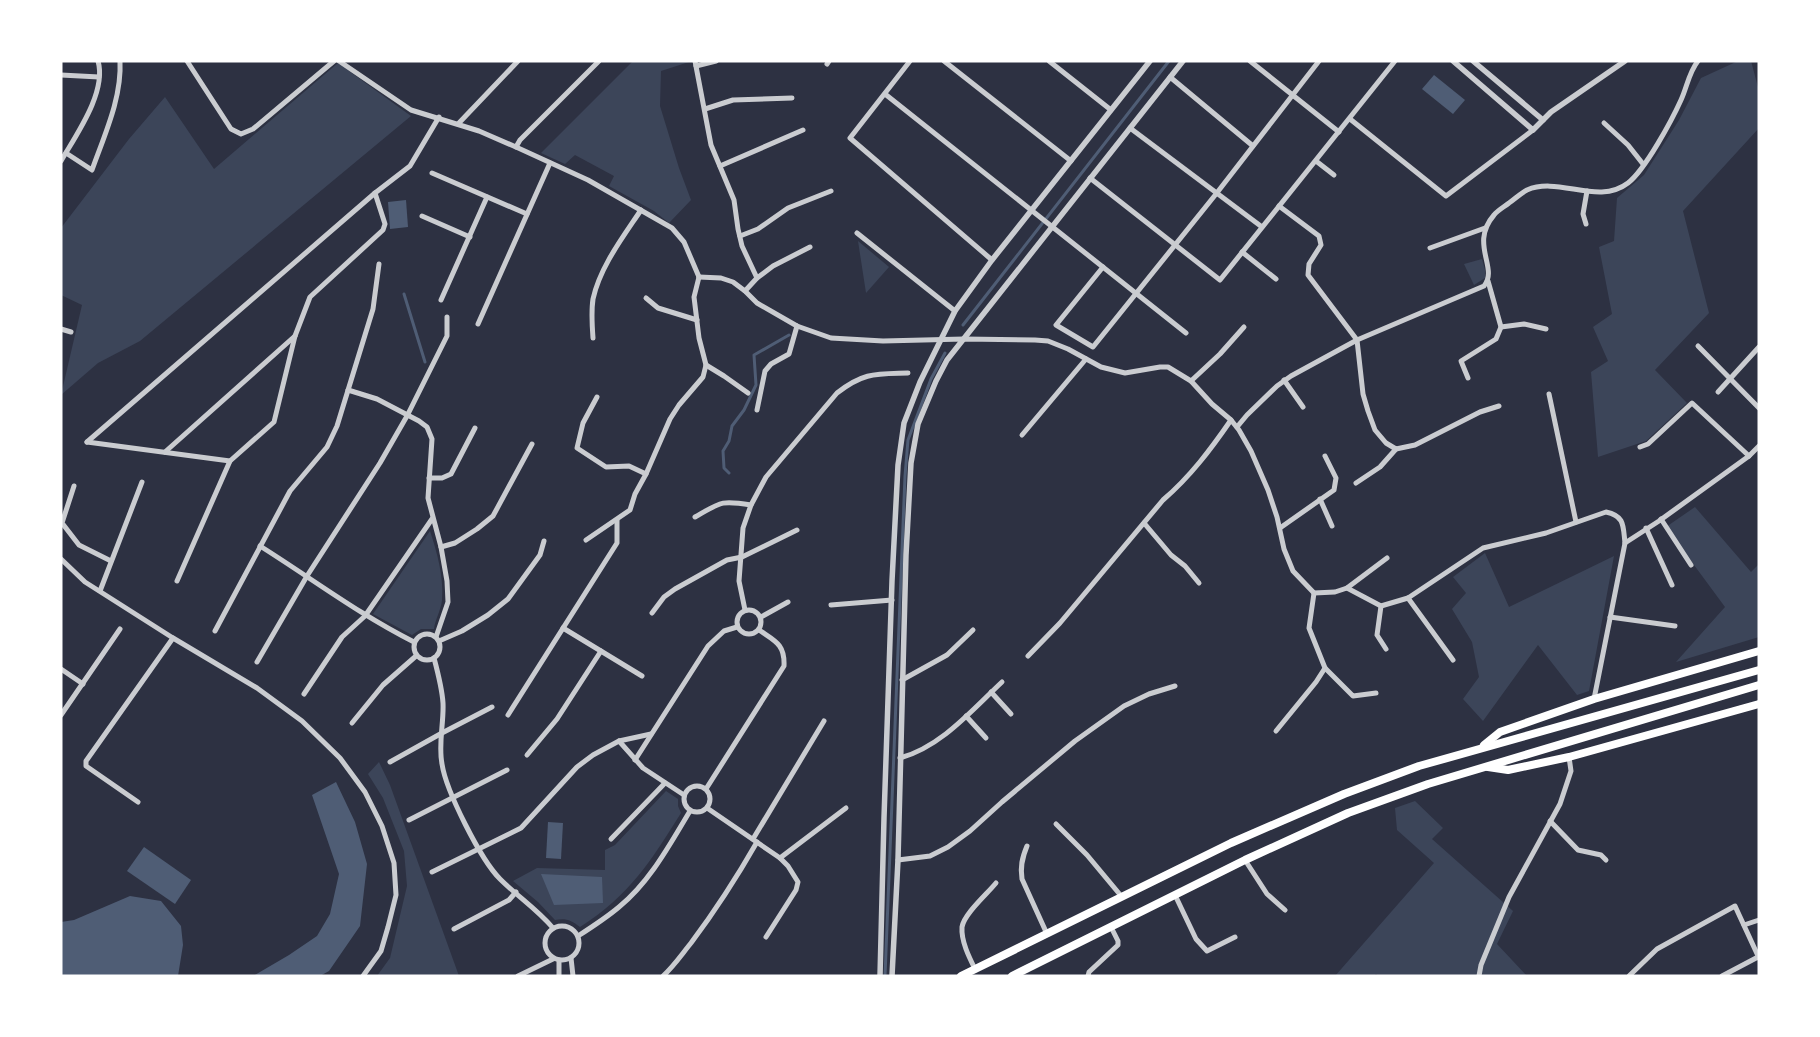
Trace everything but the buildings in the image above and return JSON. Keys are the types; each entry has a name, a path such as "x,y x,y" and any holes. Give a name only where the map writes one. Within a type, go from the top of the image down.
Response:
{"main road":[{"path":"1480,748 1500,732 1594,699 1759,651"},
{"path":"961,976 1240,840 1336,797 1419,766 1759,670"},
{"path":"1012,976 1245,860 1348,813 1428,784 1759,685"},
{"path":"1486,766 1508,770 1569,757 1759,704"}],"street":[{"path":"61,161 94,103 101,70 98,61"},
{"path":"66,152 92,170 116,99 121,71 120,61"},
{"path":"187,61 231,129 240,134 253,129 334,61"},
{"path":"339,61 412,110 439,117 516,147 588,180 672,228 684,242 699,277 694,297 706,365 703,377 679,405 670,419 646,474 635,494 630,510 586,540"},
{"path":"458,124 518,61"},
{"path":"516,147 520,140 598,61"},
{"path":"716,61 696,64 711,145 734,200 742,246 756,278"},
{"path":"910,61 850,138 992,260"},
{"path":"944,61 1071,161"},
{"path":"1049,61 1112,110"},
{"path":"892,976 898,860 900,758 892,600 901,436 912,401 955,311 992,260 1034,212 1071,161 1150,61"},
{"path":"880,976 884,818 897,686 911,463 918,424 943,367 1183,61"},
{"path":"1250,61 1339,132"},
{"path":"1103,266 1056,325 1092,347 1216,194 1319,61"},
{"path":"1090,178 1220,280 1395,61"},
{"path":"1453,61 1533,130"},
{"path":"1473,61 1543,120"},
{"path":"1350,119 1446,196 1533,130 1551,112 1625,61"},
{"path":"1468,378 1461,361 1496,339 1501,327 1488,281 1488,271 1482,242 1485,228 1495,214 1527,190 1545,186 1586,191 1612,191 1627,183 1643,164 1672,119 1694,66 1698,61"},
{"path":"61,75 99,77"},
{"path":"1170,78 1254,146"},
{"path":"885,94 1186,333"},
{"path":"705,109 733,100 792,98"},
{"path":"230,460 88,442 375,194 410,166 439,117"},
{"path":"1604,123 1628,145 1643,164"},
{"path":"1130,128 1262,227"},
{"path":"720,166 804,130"},
{"path":"1316,161 1334,175"},
{"path":"478,324 550,163"},
{"path":"432,173 527,214"},
{"path":"740,236 758,229 788,208 831,191"},
{"path":"1586,191 1583,214 1586,224"},
{"path":"177,581 230,460 274,422 296,336 310,297 384,230 385,224 375,194"},
{"path":"440,300 487,197"},
{"path":"1280,206 1319,236 1321,246 1309,264 1308,275 1357,340 1363,394 1368,412 1375,430 1386,443 1396,449"},
{"path":"593,338 593,299 600,278 640,210"},
{"path":"422,216 470,237"},
{"path":"1430,248 1485,228"},
{"path":"857,233 955,311"},
{"path":"745,291 756,278 773,266 810,247"},
{"path":"1242,252 1276,279"},
{"path":"214,630 290,491 327,447 337,426 373,309 379,264"},
{"path":"699,277 721,278 733,282 757,303 797,326 830,338 883,341 964,339 1048,342 1068,349 1101,367 1125,373 1168,367 1191,381 1237,427 1251,451 1268,490 1280,528 1284,549 1293,570 1314,593"},
{"path":"1237,427 1284,380 1357,340 1484,286 1488,281"},
{"path":"646,298 658,308 697,320"},
{"path":"257,662 307,576 380,463 407,416 447,336 447,317"},
{"path":"1501,327 1524,324 1546,329"},
{"path":"757,410 765,371 771,364 789,354 797,326"},
{"path":"1191,381 1220,354 1244,327"},
{"path":"61,329 71,332"},
{"path":"165,452 296,336"},
{"path":"1698,346 1759,408"},
{"path":"1718,392 1759,347"},
{"path":"1022,435 1086,359"},
{"path":"706,365 748,393"},
{"path":"746,610 739,581 743,528 751,505 766,477 837,393 851,382 870,374 908,374"},
{"path":"1284,380 1303,408"},
{"path":"348,390 377,399 419,421 427,427 432,439 428,498 432,519 441,547 447,580 448,602 437,639"},
{"path":"1548,394 1576,522"},
{"path":"597,397 583,423 578,448 606,467 629,466 646,474"},
{"path":"1640,447 1648,444 1692,403 1750,456"},
{"path":"1356,484 1380,467 1396,449 1415,445 1480,412 1499,406"},
{"path":"1028,656 1060,623 1163,500 1178,487 1205,456 1231,420"},
{"path":"429,478 442,478 451,474 475,428"},
{"path":"441,547 455,543 477,529 492,516 532,444"},
{"path":"1625,542 1662,519 1750,456 1759,446"},
{"path":"1280,528 1334,490 1336,478 1325,456"},
{"path":"100,591 142,482"},
{"path":"74,486 62,523 79,545 111,561"},
{"path":"1320,499 1332,526"},
{"path":"695,517 720,503 729,502 751,505"},
{"path":"1347,588 1381,606 1408,598 1483,548 1546,533 1606,512 1614,514 1620,518 1623,525 1625,542 1594,699"},
{"path":"304,694 342,638 366,616 432,519"},
{"path":"1662,519 1692,565"},
{"path":"508,715 617,543 617,520"},
{"path":"1144,523 1171,555 1185,566 1198,583"},
{"path":"1646,528 1672,585"},
{"path":"652,613 664,597 674,589 728,560 742,557 797,530"},
{"path":"437,639 462,631 488,615 508,599 540,555 544,541"},
{"path":"260,546 366,616 414,642"},
{"path":"1314,593 1335,592 1347,588 1387,558"},
{"path":"61,559 85,582 173,638 257,688 302,721 340,758 365,792 382,826 394,863 396,895 381,951 363,976"},
{"path":"1314,593 1309,628 1325,668 1353,696 1376,693"},
{"path":"1408,598 1452,660"},
{"path":"831,604 892,600"},
{"path":"761,617 788,602"},
{"path":"1381,606 1377,635 1386,649"},
{"path":"746,610 754,611 761,617 762,622 759,630 752,635 747,635 737,627 739,614 746,610"},
{"path":"1610,617 1675,626"},
{"path":"635,760 708,646 724,631 737,627"},
{"path":"563,628 642,676"},
{"path":"61,715 120,629"},
{"path":"706,790 784,666 784,654 779,645 759,630"},
{"path":"897,686 947,655 973,630"},
{"path":"423,634 432,634 437,639 440,650 434,658 424,660 416,656 414,642 416,638 423,634"},
{"path":"138,802 86,766 86,761 173,638"},
{"path":"526,755 557,719 601,651"},
{"path":"352,723 383,685 416,656"},
{"path":"434,658 440,679 443,704 442,764 452,798 490,868 553,928"},
{"path":"61,668 83,684"},
{"path":"1276,730 1316,682 1325,668"},
{"path":"900,758 917,753 931,744 966,716 1002,682"},
{"path":"898,860 930,856 948,847 970,831 1074,741 1124,706 1150,694 1176,686"},
{"path":"991,692 1011,714"},
{"path":"390,762 492,708"},
{"path":"966,716 986,738"},
{"path":"663,976 672,968 700,931 733,883 755,841 824,722"},
{"path":"432,872 521,828 577,767 593,755 619,741 651,734"},
{"path":"619,741 643,768 684,795"},
{"path":"1479,976 1481,965 1509,897 1560,804 1571,771 1569,757"},
{"path":"409,820 507,770"},
{"path":"611,839 666,783"},
{"path":"697,786 706,790 710,798 707,808 699,812 690,811 684,804 684,795 686,791 697,786"},
{"path":"707,808 780,858 788,866 798,882 796,890 766,937"},
{"path":"780,858 846,808"},
{"path":"578,936 620,906 642,884 665,852 690,811"},
{"path":"1550,821 1578,850 1601,855 1606,860"},
{"path":"1056,824 1087,856 1122,897"},
{"path":"1026,846 1020,869 1022,879 1047,934"},
{"path":"1245,860 1267,894 1285,910"},
{"path":"974,969 963,939 962,926 969,914 996,883"},
{"path":"454,929 510,900 516,892"},
{"path":"1175,895 1196,939 1207,951 1235,937"},
{"path":"1629,976 1657,950 1735,906 1758,957 1722,976"},
{"path":"1744,925 1759,920"},
{"path":"518,976 556,959 571,958 576,955 578,936 563,925 553,928 545,937 544,943 545,949 556,959 559,976"},
{"path":"1088,976 1089,972 1118,945 1111,927"},
{"path":"571,958 573,976"}],"shaded area":[{"path":"633,61 689,62 661,71 660,106 691,200 669,223 654,211 609,186 614,176 575,155 565,164 541,153"},
{"path":"1738,61 1751,61 1759,91 1759,128 1683,211 1709,313 1655,370 1687,403 1646,441 1598,457 1591,372 1608,361 1593,327 1612,314 1599,247 1614,241 1617,198 1644,175 1679,120 1701,78"},
{"path":"338,63 411,116 140,341 98,363 61,395 82,305 61,295 61,228 129,139 165,97 214,169"},
{"path":"1434,75 1465,100 1453,114 1422,89"},
{"path":"406,200 408,227 390,229 388,202"},
{"path":"858,241 889,267 866,293"},
{"path":"1482,259 1485,278 1474,285 1464,264"},
{"path":"1695,507 1751,572 1759,564 1759,637 1676,662 1725,607 1666,527"},
{"path":"430,531 441,574 441,604 434,629 421,629 412,635 373,614"},
{"path":"1485,553 1509,607 1614,556 1589,691 1577,695 1538,645 1483,721 1463,699 1479,677 1472,642 1452,609 1466,593 1453,577"},
{"path":"379,762 390,785 459,976 377,976 390,958 407,886 404,851 383,798 368,774"},
{"path":"336,782 355,822 367,864 360,926 329,971 320,976 253,976 317,936 330,914 339,874 312,795"},
{"path":"666,791 678,799 681,813 649,862 626,890 580,927 568,920 555,920 538,902 513,881 537,868 605,870 605,850 615,845"},
{"path":"1415,801 1443,828 1432,839 1513,911 1497,944 1527,976 1378,976 1376,974 1374,976 1335,976 1434,863 1397,830 1395,808"},
{"path":"548,822 563,823 561,859 546,858"},
{"path":"144,847 191,880 175,904 127,871"},
{"path":"541,874 602,877 603,903 554,905"},
{"path":"130,896 161,901 181,926 183,945 178,976 61,976 61,922 74,920"}],"waterway":[{"path":"963,325 1169,61"},
{"path":"404,294 425,362"},
{"path":"729,473 724,468 723,451 729,441 732,426 744,410 756,385 754,355 789,335"},
{"path":"885,976 908,440 931,379 945,353"}]}
